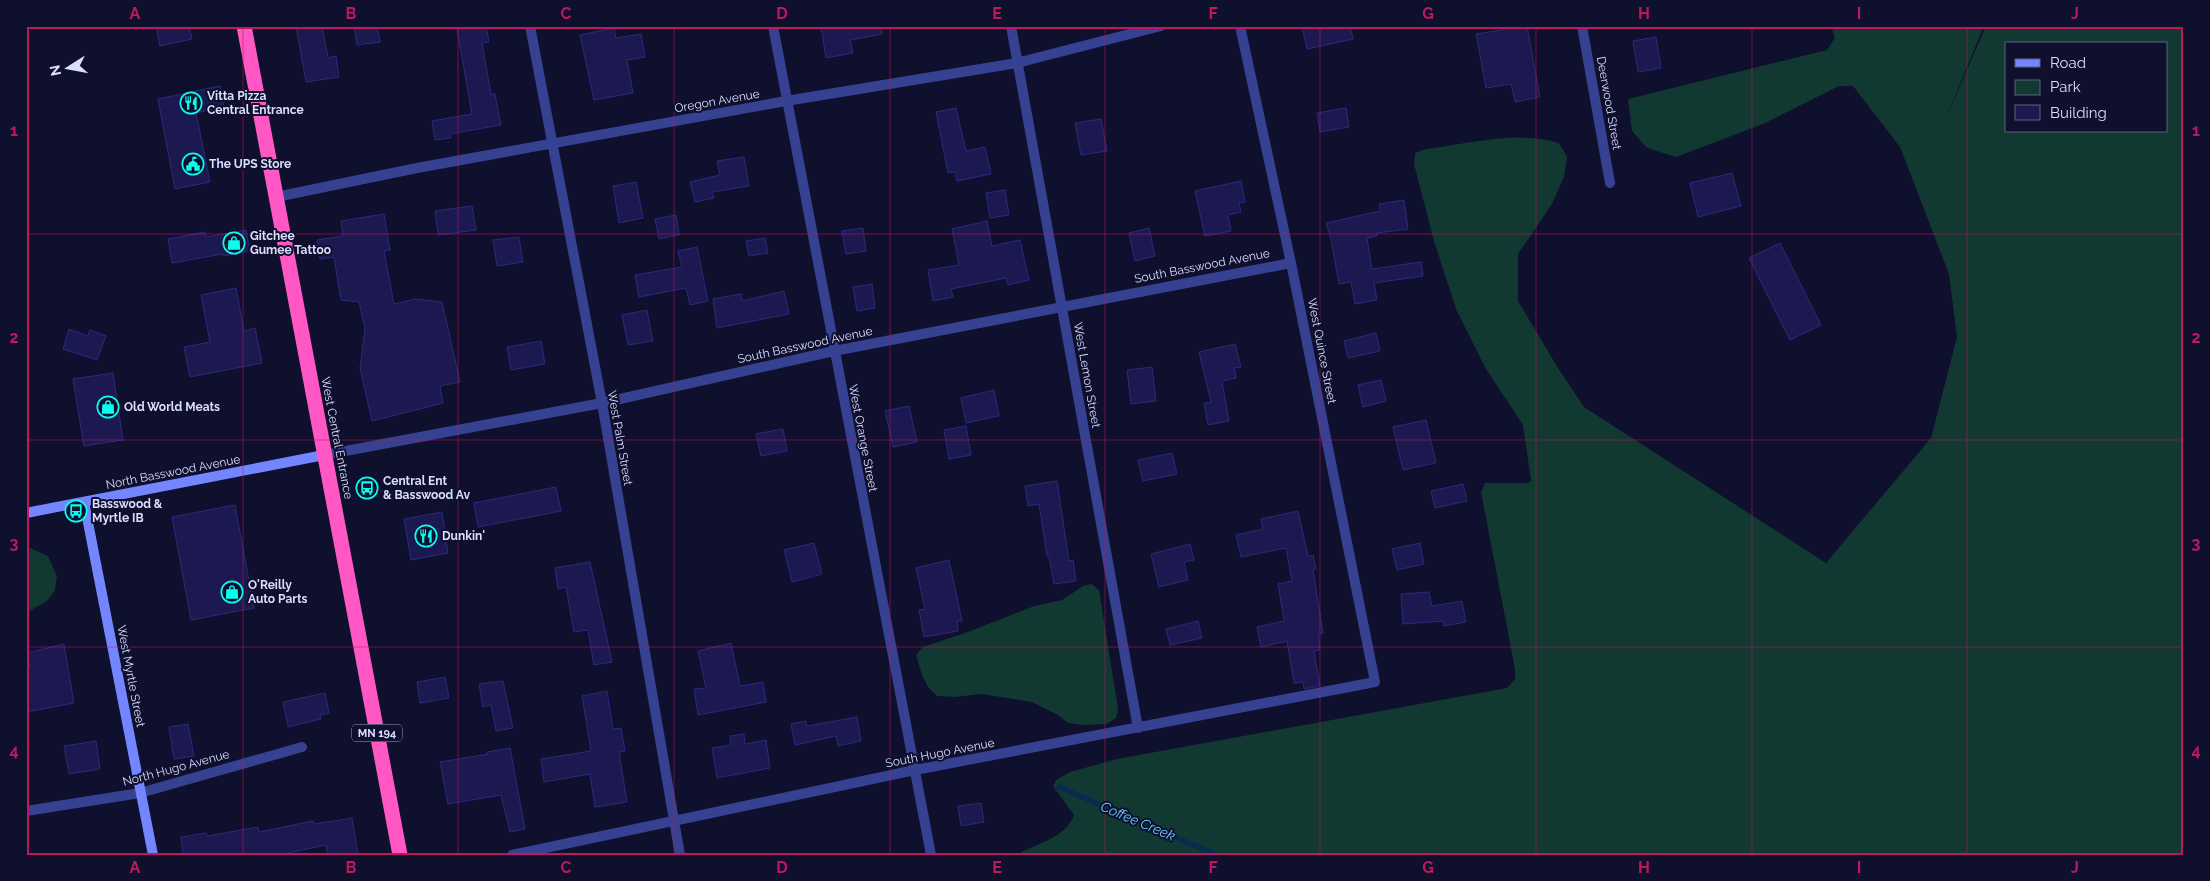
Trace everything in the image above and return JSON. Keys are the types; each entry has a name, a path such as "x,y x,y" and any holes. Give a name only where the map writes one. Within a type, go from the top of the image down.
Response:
{"highway":[{"name":"West Central Entrance","path":"244,26 400,855"}],"street":[{"name":"West Palm Street","path":"530,26 602,403 680,855"},
{"name":"West Orange Street","path":"772,26 931,855"},
{"name":"West Lemon Street","path":"1011,26 1138,728"},
{"name":"Oregon Avenue","path":"276,197 786,101 1017,63 1161,26"},
{"name":"West Quince Street","path":"1240,26 1291,263 1374,682"},
{"name":"Deerwood Street","path":"1582,26 1610,184"},
{"name":"South Basswood Avenue","path":"324,455 486,423 602,403 834,351 1291,263"},
{"name":"North Basswood Avenue","path":"26,513 324,455"},
{"name":"West Myrtle Street","path":"84,502 153,855"},
{"name":"South Hugo Avenue","path":"512,855 915,770 1374,682"},
{"name":"North Hugo Avenue","path":"26,811 140,793 302,747"}],"green space":[{"path":"1831,26 1984,26 1945,120 1986,26 2184,26 2184,855 1016,855 1049,840 1070,823 1074,815 1053,786 1056,780 1070,772 1117,759 1507,688 1515,679 1515,669 1481,492 1485,483 1527,483 1531,481 1523,425 1486,369 1456,309 1434,241 1414,164 1415,153 1426,149 1510,138 1544,139 1559,143 1567,157 1564,177 1552,204 1518,254 1518,301 1558,368 1584,407 1826,563 1931,438 1957,337 1949,274 1900,147 1853,86 1839,86 1763,124 1676,157 1647,148 1632,131 1628,99 1827,50 1835,38"},
{"path":"30,548 48,556 57,576 55,590 47,601 26,613 26,549"},
{"path":"1092,584 1099,590 1118,708 1116,718 1107,724 1083,725 1068,723 1058,715 1032,702 982,694 954,697 937,696 928,687 916,655 923,647 968,632 1034,606 1062,600 1083,586"}],"building":[{"path":"156,26 189,26 192,39 160,46"},
{"path":"296,26 322,26 328,58 336,56 339,77 306,82"},
{"path":"354,26 377,26 380,42 357,45"},
{"path":"471,26 486,26 489,42 482,43 491,94 495,94 501,125 450,134 451,138 435,140 432,121 472,114 457,29"},
{"path":"821,26 881,26 882,34 850,40 853,53 826,58"},
{"path":"1302,26 1350,26 1353,39 1307,49"},
{"path":"1501,26 1527,26 1540,97 1515,102 1511,84 1486,88 1476,34 1502,30"},
{"path":"614,28 616,38 641,34 645,57 627,60 633,93 594,100 580,35"},
{"path":"1656,37 1661,68 1638,72 1633,41"},
{"path":"220,86 224,107 196,113 210,182 175,189 158,99"},
{"path":"956,108 966,151 985,147 991,174 957,181 955,172 948,173 936,112"},
{"path":"1346,108 1349,127 1320,132 1317,113"},
{"path":"1101,119 1107,151 1081,155 1075,123"},
{"path":"744,157 749,186 712,192 714,198 695,202 690,182 720,175 717,161"},
{"path":"1732,173 1741,206 1698,217 1690,183"},
{"path":"1241,181 1245,202 1239,203 1241,212 1228,215 1231,231 1205,236 1195,191"},
{"path":"636,182 643,218 619,223 613,186"},
{"path":"1005,190 1009,215 990,218 986,193"},
{"path":"1404,200 1408,229 1377,233 1377,236 1367,238 1372,269 1421,262 1423,276 1374,283 1377,300 1355,304 1351,282 1339,284 1331,239 1326,223 1380,211 1379,204"},
{"path":"472,206 476,230 438,235 435,211"},
{"path":"384,214 390,250 384,251 394,304 415,299 442,302 460,382 440,386 443,403 372,421 360,368 365,328 359,302 341,300 334,257 320,259 317,240 343,236 341,221"},
{"path":"676,215 679,235 659,239 655,219"},
{"path":"987,221 992,246 1020,240 1029,280 1008,285 1006,278 951,289 953,297 933,301 928,270 959,265 952,229"},
{"path":"863,228 866,251 846,254 842,231"},
{"path":"1149,228 1155,256 1135,261 1129,233"},
{"path":"246,230 250,251 172,263 168,239 205,232 206,237"},
{"path":"519,237 523,262 497,266 493,240"},
{"path":"765,238 768,253 749,256 746,241"},
{"path":"1780,243 1821,325 1790,340 1749,258"},
{"path":"697,247 708,301 690,305 686,288 639,297 635,275 682,267 678,251"},
{"path":"872,284 875,308 857,311 853,287"},
{"path":"236,288 244,331 255,328 262,363 190,377 184,347 210,342 201,295"},
{"path":"784,291 789,314 717,328 713,299 741,294 742,301"},
{"path":"647,310 653,341 628,345 622,315"},
{"path":"69,329 88,336 90,330 106,336 97,360 63,349"},
{"path":"1376,333 1380,351 1348,358 1344,341"},
{"path":"541,341 545,364 511,370 507,347"},
{"path":"1235,344 1241,367 1234,368 1236,378 1222,381 1229,421 1208,425 1204,403 1211,402 1199,352"},
{"path":"1152,367 1156,401 1131,404 1127,370"},
{"path":"113,373 123,440 84,446 73,379"},
{"path":"1381,380 1386,401 1363,407 1358,385"},
{"path":"994,390 999,416 966,423 961,398"},
{"path":"909,406 917,442 893,447 885,411"},
{"path":"1426,420 1436,463 1403,470 1393,427"},
{"path":"966,426 971,455 949,459 944,430"},
{"path":"783,429 787,451 761,456 756,434"},
{"path":"1172,453 1177,474 1143,481 1138,460"},
{"path":"1057,481 1069,561 1073,560 1076,581 1054,584 1049,556 1047,556 1039,504 1028,506 1025,486"},
{"path":"1463,484 1467,501 1435,508 1431,491"},
{"path":"556,487 561,511 478,527 474,503"},
{"path":"235,505 254,608 191,620 172,517"},
{"path":"1298,511 1308,556 1313,555 1316,569 1313,570 1323,633 1318,634 1320,650 1314,651 1320,686 1304,689 1303,682 1294,683 1287,641 1261,647 1257,627 1284,621 1278,584 1292,581 1286,548 1241,557 1236,535 1263,529 1261,519"},
{"name":"Dunkin'","path":"442,512 448,553 411,560 404,519"},
{"path":"814,543 822,574 792,582 784,550"},
{"path":"1420,543 1424,564 1397,570 1392,549"},
{"path":"1190,544 1194,560 1184,562 1188,580 1159,587 1151,554"},
{"path":"949,560 962,621 957,621 958,631 924,637 919,610 925,609 916,568"},
{"path":"590,562 612,662 594,665 588,630 574,632 566,587 558,589 555,568"},
{"path":"1429,592 1432,606 1462,601 1466,622 1444,626 1443,621 1403,624 1401,594"},
{"path":"1198,621 1202,638 1170,645 1166,629"},
{"path":"731,643 740,686 763,682 766,702 698,715 694,689 706,688 698,651"},
{"path":"64,644 74,703 26,712 26,669 30,668 27,653"},
{"path":"445,677 449,698 420,703 417,682"},
{"path":"503,681 513,728 496,731 491,705 483,707 479,684"},
{"path":"607,691 613,729 621,728 625,751 619,752 627,802 595,807 590,774 544,782 541,759 591,751 582,696"},
{"path":"325,693 329,713 320,715 321,719 288,727 283,702"},
{"path":"857,717 861,741 838,746 836,736 795,745 791,724 806,721 807,726"},
{"path":"188,724 194,756 174,759 169,727"},
{"path":"744,734 745,744 766,740 770,768 717,778 712,748 731,745 730,736"},
{"path":"96,741 100,769 69,774 64,746"},
{"path":"510,748 525,829 510,832 501,795 448,804 440,762 488,754 487,752"},
{"path":"981,803 984,822 961,826 958,806"},
{"path":"352,818 358,855 328,855 326,845 279,855 183,855 181,837 206,833 207,836 258,827 259,832 313,821 314,824"}],"waterway":[{"name":"Coffee Creek","path":"1059,787 1217,855"}],"place":[{"name":"Vitta Pizza Central Entrance","path":"191,103"},
{"name":"The UPS Store","path":"193,164"},
{"name":"Gitchee Gumee Tattoo","path":"234,243"},
{"name":"Old World Meats","path":"108,407"},
{"name":"Central Ent & Basswood Av","path":"367,488"},
{"name":"Basswood & Myrtle IB","path":"76,511"},
{"name":"Dunkin'","path":"426,536"},
{"name":"O'Reilly Auto Parts","path":"232,592"}]}
